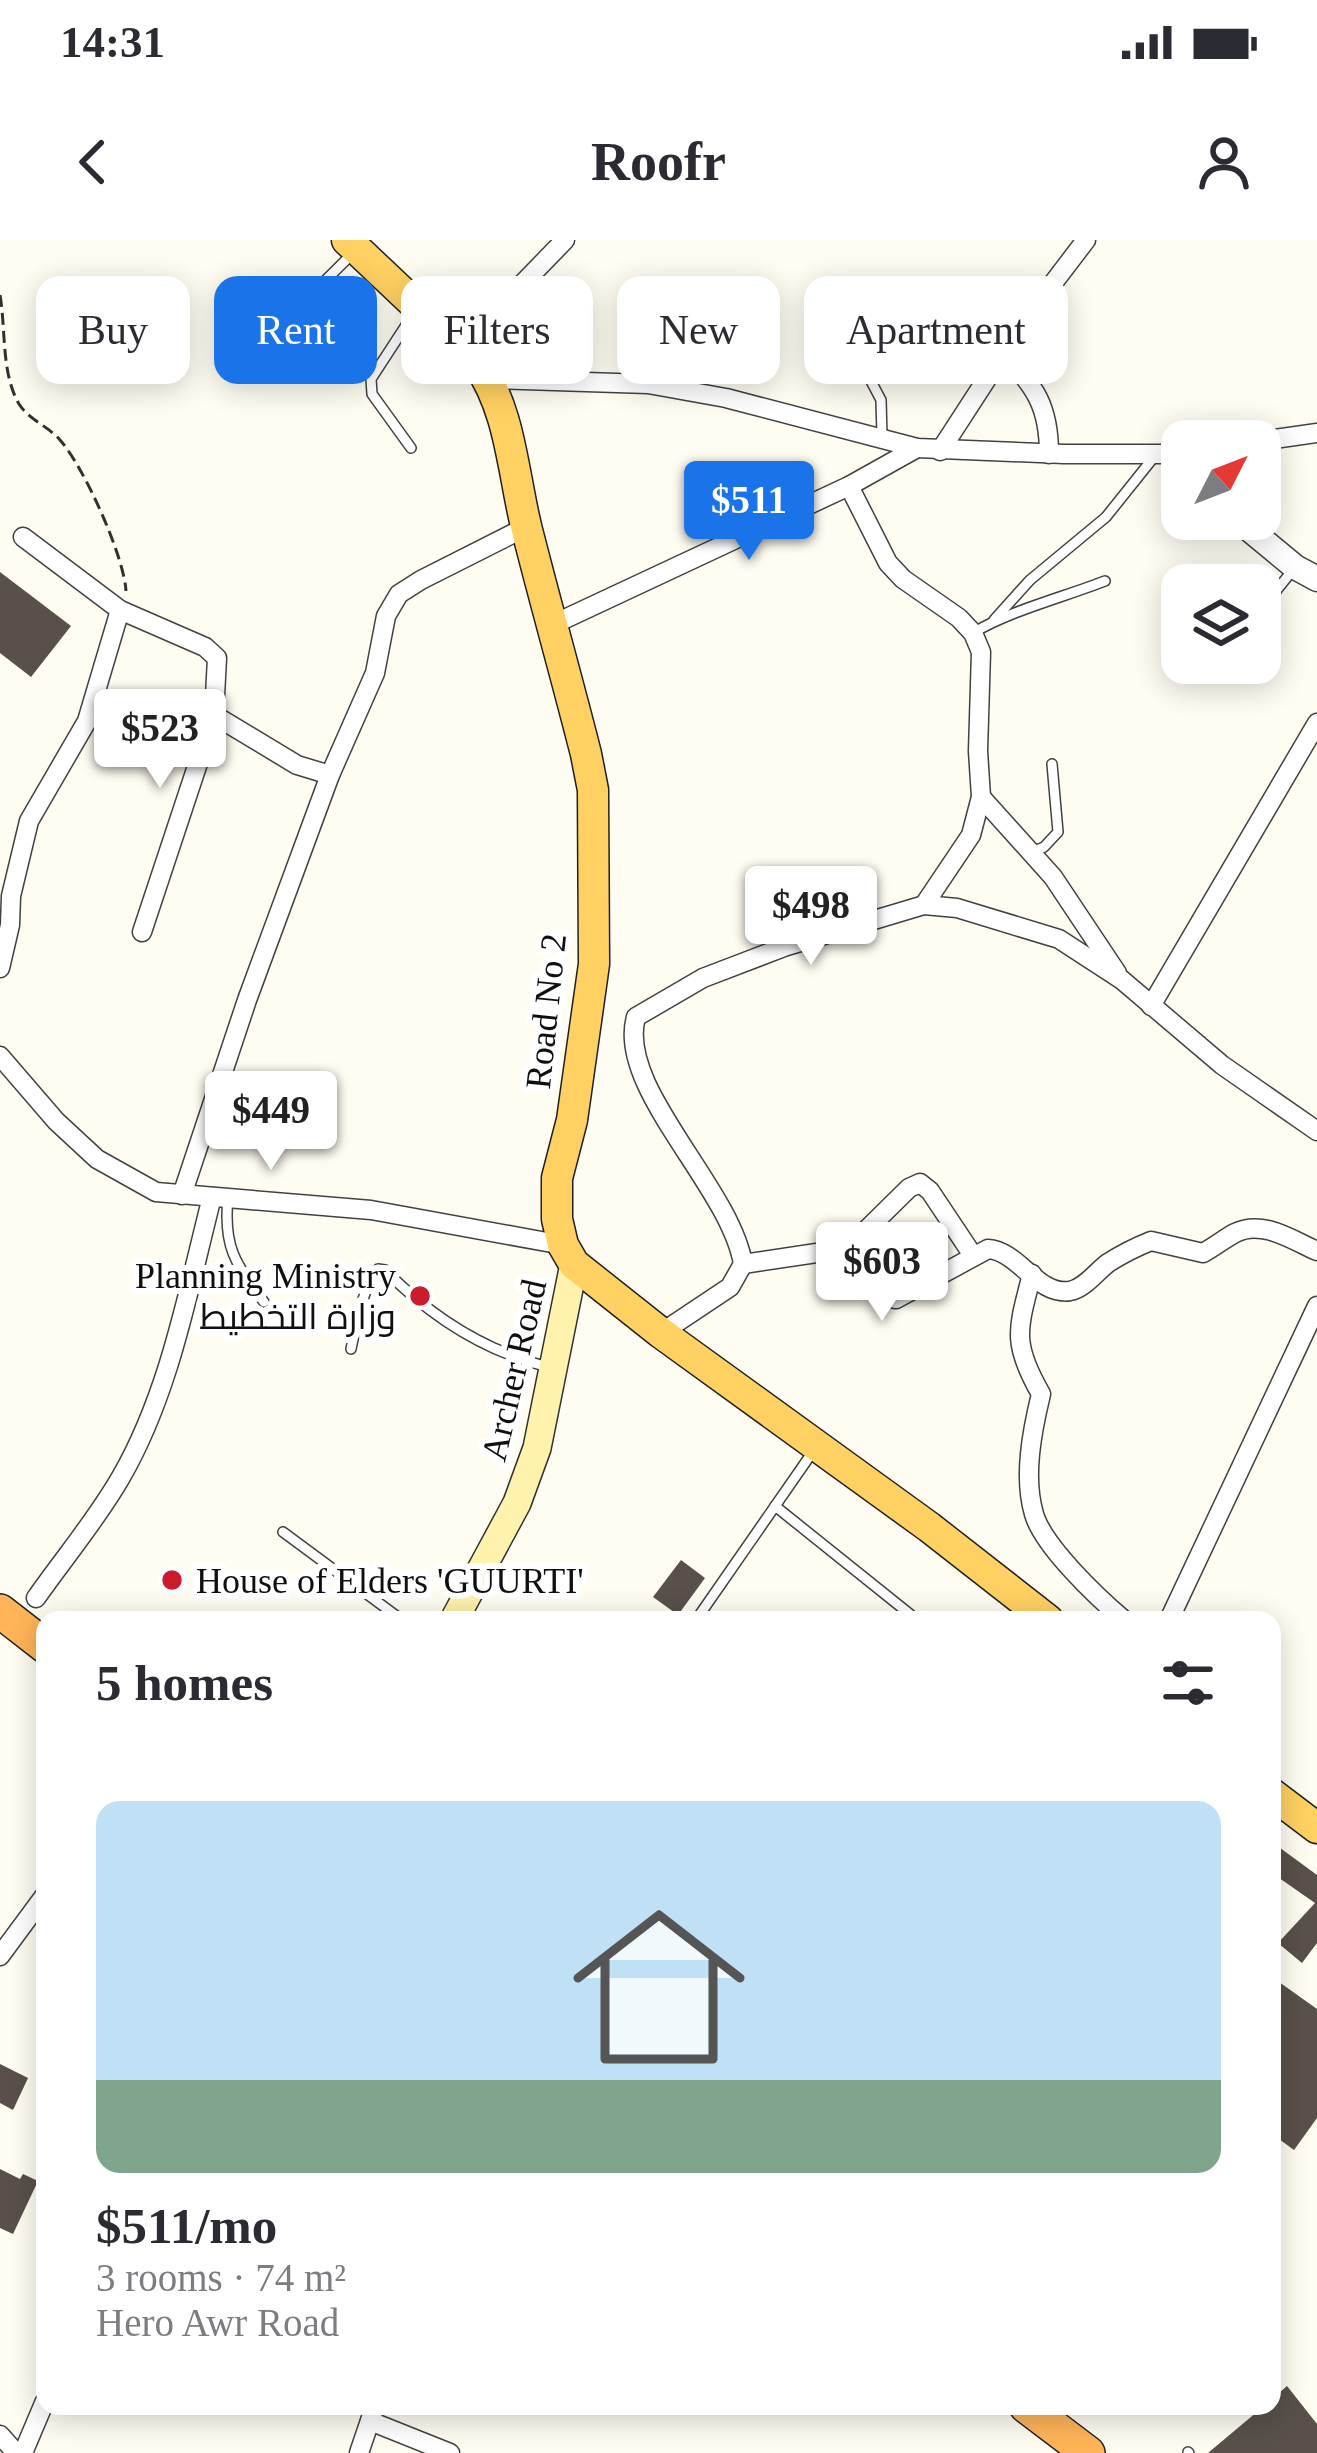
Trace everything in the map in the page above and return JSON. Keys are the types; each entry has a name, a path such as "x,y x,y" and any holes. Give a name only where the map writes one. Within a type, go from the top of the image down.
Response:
{"highway":[{"path":"0,1611 36,1639"},
{"path":"1038,2415 1088,2453"}],"main road":[{"name":"Road No 2","path":"352,245 401,292"},
{"name":"Road No 2","path":"491,384 593,790 594,964 572,1120 557,1178 557,1219 568,1254"},
{"path":"568,1254 661,1333 1036,1611"},
{"name":"Archer Road","path":"459,1611 517,1503 537,1448 568,1254"},
{"path":"1281,1801 1317,1828"}],"street":[{"path":"530,276 565,240"},
{"path":"1060,276 1086,240"},
{"path":"593,382 648,384 726,398 916,448 1161,454"},
{"path":"940,451 984,384"},
{"path":"1031,384 1049,421 1049,454"},
{"path":"1281,438 1317,433"},
{"path":"554,624 849,486 916,448"},
{"path":"849,486 888,563 973,633 982,652 981,797 971,835 924,905"},
{"path":"182,1195 330,775 375,673 386,616 399,594 526,527"},
{"path":"23,537 121,610 205,647 217,658 214,715 142,932"},
{"path":"1264,540 1306,573"},
{"path":"0,968 29,821 87,721 121,610"},
{"path":"214,715 297,765 330,775"},
{"path":"1151,1006 1317,723"},
{"path":"981,797 1073,904 1121,980"},
{"path":"661,1333 730,1287 743,1264 733,1226 645,1084 633,1052 636,1017 703,978 880,916 924,905 957,908 1059,939 1121,980 1222,1065 1317,1131"},
{"path":"0,1055 56,1121 97,1159 156,1192 371,1210 568,1254"},
{"path":"838,1258 909,1188 920,1183 973,1255"},
{"path":"37,1598 121,1478 141,1435 220,1197"},
{"path":"743,1264 830,1251 868,1289 879,1297 896,1299 973,1255 999,1249 1051,1289 1077,1289 1107,1264 1151,1241 1203,1253 1229,1235 1254,1228 1317,1251"},
{"path":"1032,1274 1017,1336 1026,1368 1041,1394 1033,1430 1030,1484 1034,1517 1074,1570 1115,1611"},
{"path":"1172,1611 1315,1313"},
{"path":"0,1956 36,1907"},
{"path":"0,2435 20,2453 38,2415"},
{"path":"359,2453 372,2415"},
{"path":"374,2415 450,2453"}],"lane":[{"path":"323,276 352,245"},
{"path":"401,333 371,379 372,394 412,448"},
{"path":"872,384 880,400 883,438"},
{"path":"994,620 1030,580 1106,517 1157,454"},
{"path":"1281,593 1306,573"},
{"path":"973,633 994,620 1105,580"},
{"path":"1032,852 1058,832 1052,764"},
{"path":"220,1197 224,1235 239,1268 264,1302"},
{"path":"351,1349 362,1301 378,1269 386,1270 437,1316 492,1350 553,1369"},
{"path":"702,1611 817,1445"},
{"path":"775,1506 906,1611"},
{"path":"283,1532 390,1611"}],"path":[{"path":"0,295 17,400 71,455 122,562 126,589 121,610"}],"building":[{"path":"0,572 71,626 31,677 0,653"},
{"path":"681,1560 705,1578 681,1611 672,1611 653,1597"},
{"path":"1281,1849 1317,1875 1317,1943 1302,1963 1281,1946 1281,1940 1315,1903 1281,1879"},
{"path":"1281,1983 1317,2009 1317,2118 1294,2150 1281,2141"},
{"path":"0,2064 28,2078 13,2110 0,2103"},
{"path":"0,2169 20,2179 23,2174 36,2180 13,2234 0,2228"},
{"path":"1287,2386 1317,2424 1317,2453 1208,2453 1253,2415 1281,2415 1281,2391"}],"place":[{"name":"Planning Ministry وزارة التخطيط","path":"420,1296"},
{"name":"House of Elders 'GUURTI'","path":"172,1580"}]}
